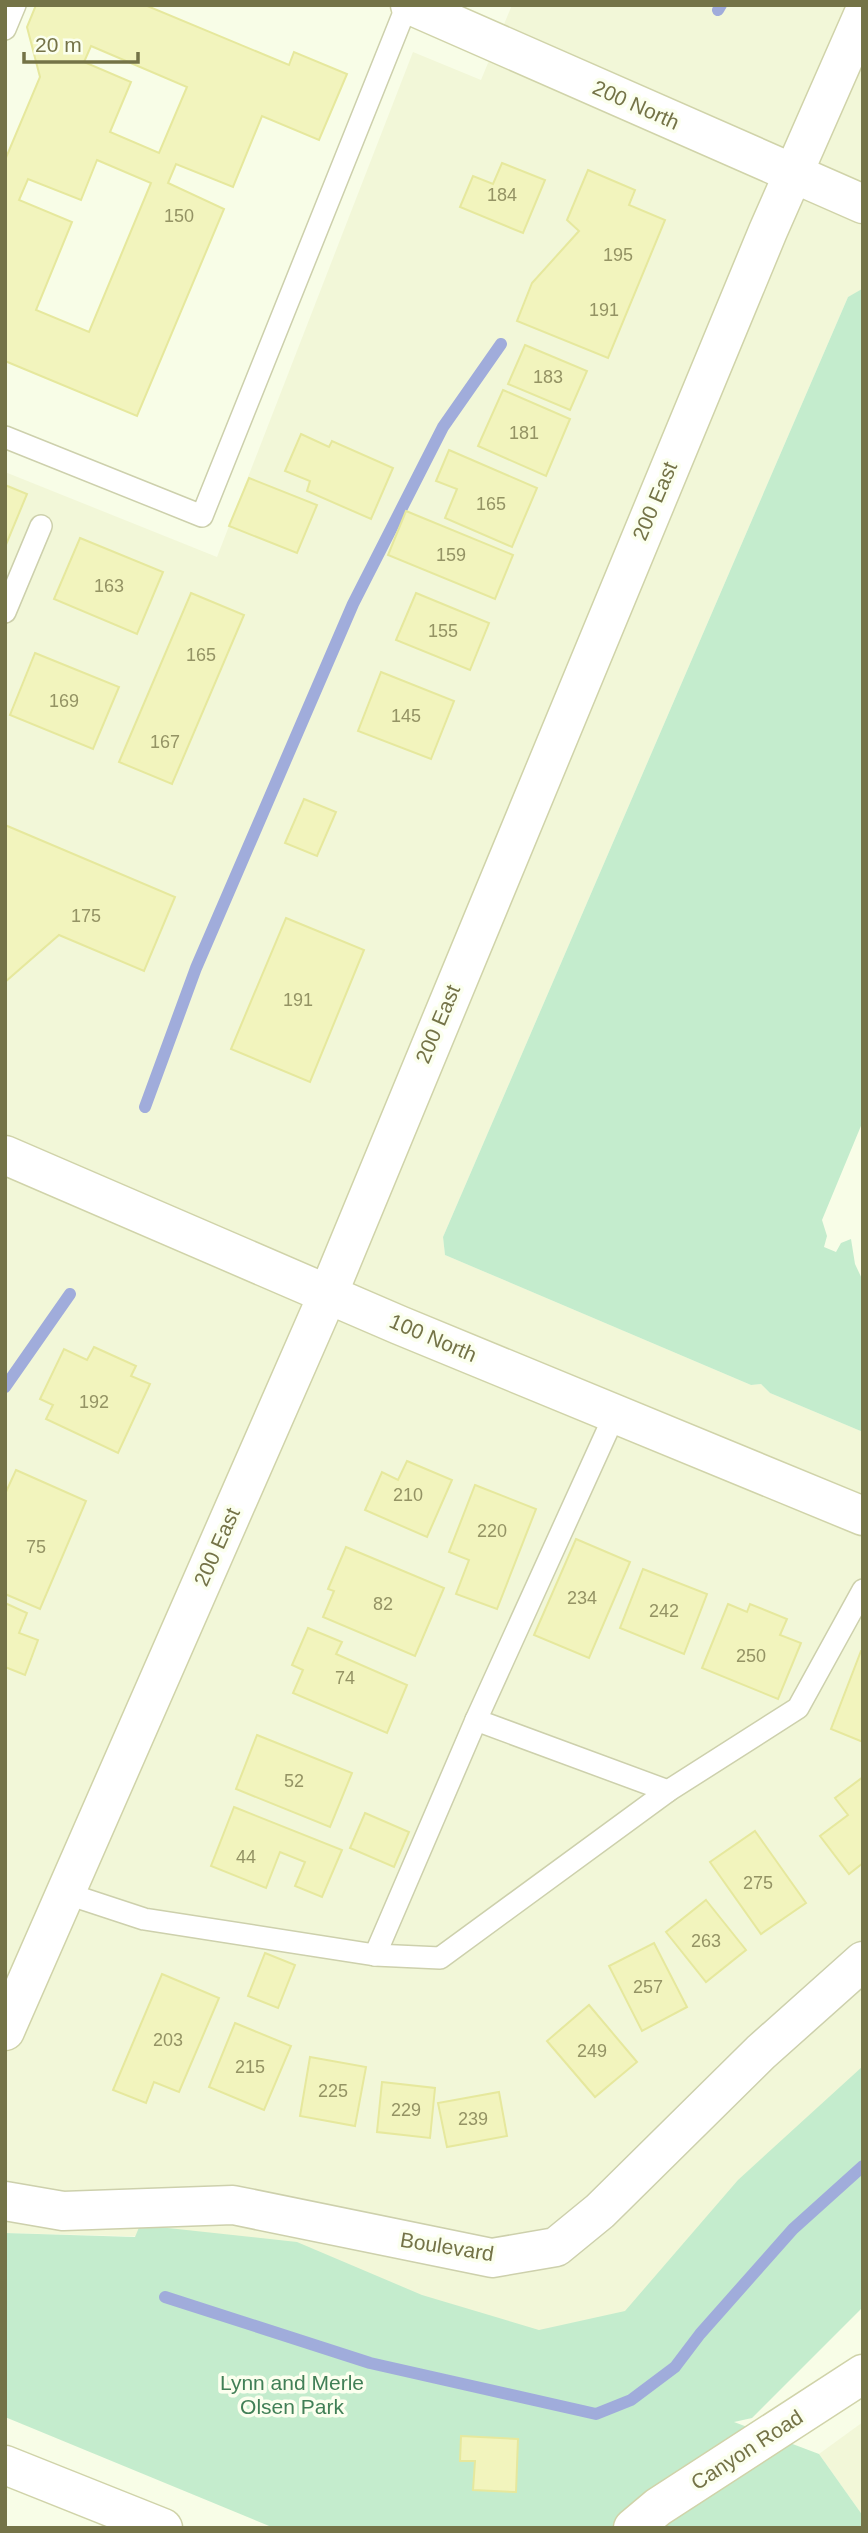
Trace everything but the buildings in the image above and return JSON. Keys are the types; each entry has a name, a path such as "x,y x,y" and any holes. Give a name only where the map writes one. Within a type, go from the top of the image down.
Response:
{"street":[{"name":"200 North","path":"408,5 863,204"},
{"name":"200 East","path":"5,2031 328,1294 792,174 863,15"},
{"name":"100 North","path":"5,1155 328,1294 863,1516"},
{"name":"Boulevard","path":"5,2201 62,2211 233,2205 492,2258 556,2247 600,2211 761,2052 863,1961"},
{"name":"Canyon Road","path":"633,2528 658,2507 863,2374"},
{"path":"5,2465 163,2528"}],"lane":[{"path":"5,29 15,5"},
{"path":"5,438 202,516 408,5"},
{"path":"5,612 41,526"},
{"path":"375,1955 476,1720 615,1414"},
{"path":"65,1893 144,1919 375,1955 440,1958 668,1791 798,1708 863,1590"},
{"path":"476,1720 668,1791"}],"shaded area":[{"path":"512,5 863,5 863,290 848,297 443,1237 445,1255 751,1385 761,1384 770,1393 863,1432 863,2086 641,2319 559,2357 241,2239 5,2233 5,472 217,557 413,52 481,80"},
{"path":"863,2422 863,2516 819,2454"}],"green space":[{"path":"862,289 863,1121 822,1220 827,1236 824,1247 836,1252 841,1243 851,1239 855,1264 863,1281 863,1432 770,1393 761,1384 751,1385 445,1255 443,1237 848,297"},
{"name":"Lynn and Merle Olsen Park","path":"863,2066 863,2307 752,2418 734,2422 819,2454 863,2516 863,2528 274,2528 5,2417 5,2233 135,2237 140,2225 297,2242 422,2295 539,2330 625,2311 738,2180"}],"waterway":[{"path":"718,10 721,5"},
{"path":"145,1107 196,968 353,604 443,427 501,344"},
{"path":"5,1387 70,1294"},
{"path":"165,2297 370,2363 596,2414 631,2400 675,2367 700,2334 793,2229 863,2166"}]}
